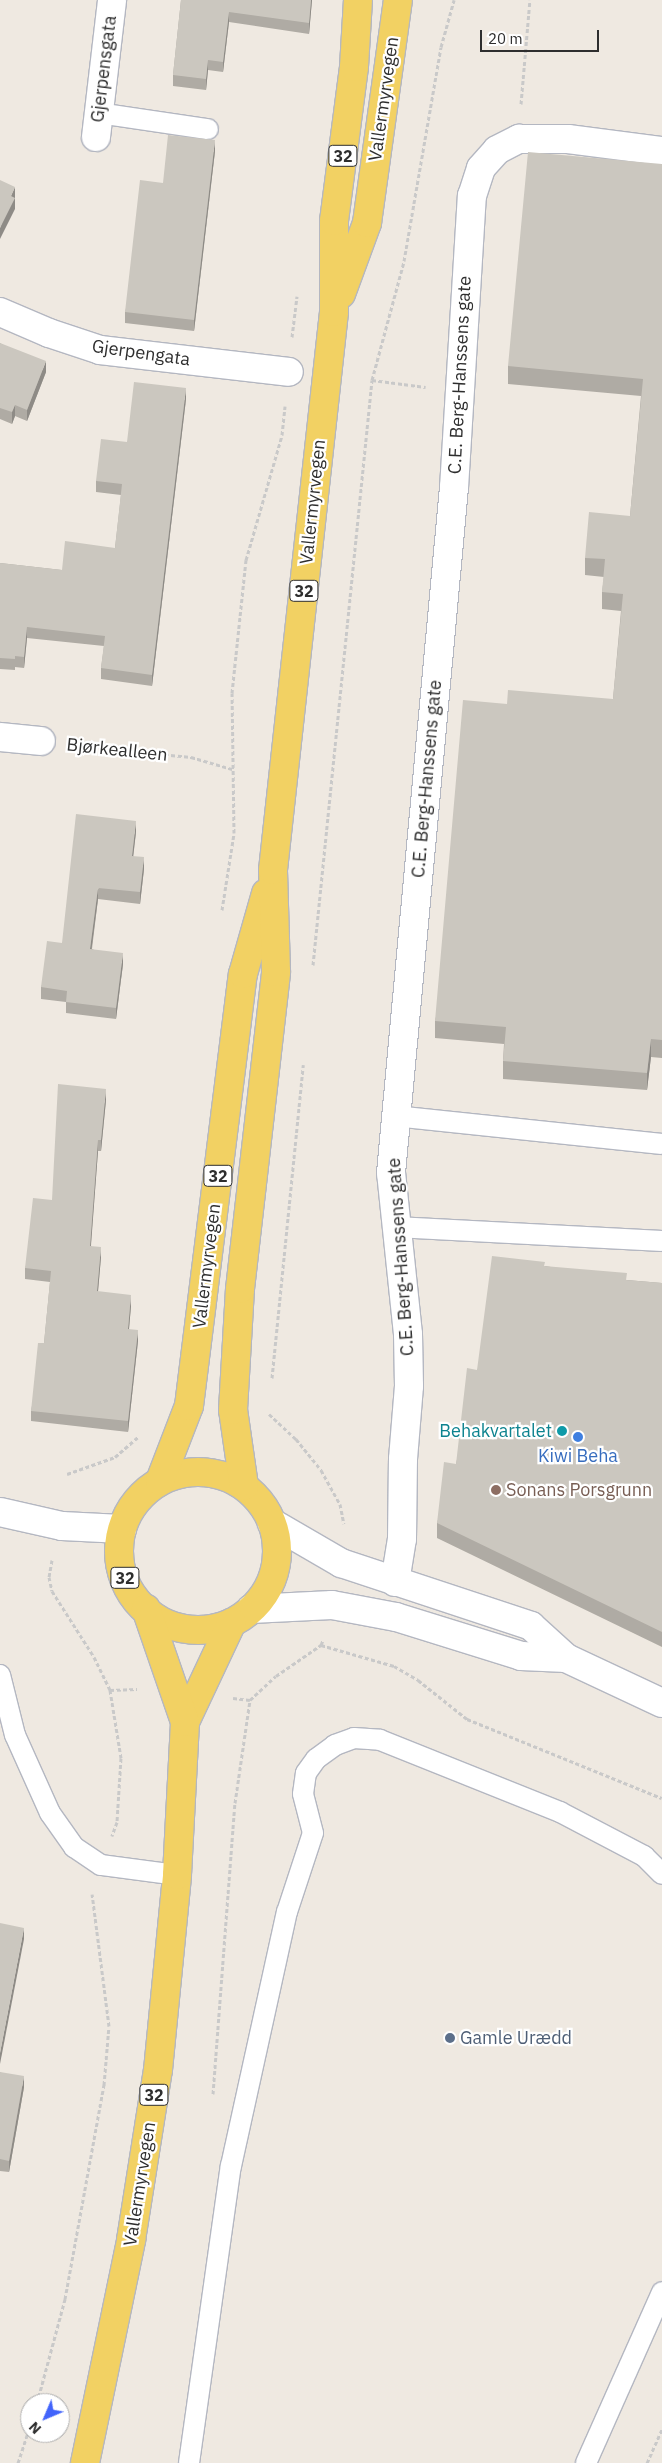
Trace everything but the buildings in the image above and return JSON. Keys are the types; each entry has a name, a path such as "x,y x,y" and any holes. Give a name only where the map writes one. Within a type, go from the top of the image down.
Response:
{"main road":[{"name":"Vallermyrvegen","path":"244,1486 234,1410 235,1356 276,972 273,870 334,312 334,221 354,68 358,0"},
{"name":"Vallermyrvegen","path":"334,312 367,223 398,0"},
{"path":"390,60 410,35 417,0"},
{"name":"Vallermyrvegen","path":"160,1481 189,1406 243,974 273,870"},
{"name":"32","path":"201,1472 224,1476 244,1486 261,1503 272,1524 277,1546 275,1570 267,1592 242,1616 210,1629 186,1629 164,1622 146,1609 131,1592 122,1571 119,1550 122,1530 130,1510 143,1494 160,1481 180,1473 201,1472"},
{"name":"Vallermyrvegen","path":"85,2463 134,2221 158,2070 177,1875 185,1722 146,1609"},
{"name":"Vallermyrvegen","path":"185,1722 242,1616"}],"street":[{"name":"Gjerpensgata","path":"97,125 112,0"},
{"name":"C.E. Berg-Hanssens gate","path":"395,1582 402,1539 403,1459 409,1386 408,1334 391,1173 450,535 472,196 481,168 497,150 519,139 568,139 662,151"},
{"name":"Gjerpengata","path":"0,312 49,333 100,350 289,372"},
{"name":"Bjørkealleen","path":"0,737 41,741"},
{"path":"0,1512 62,1526 122,1530"},
{"path":"272,1524 341,1563 531,1626 566,1658 662,1703"},
{"path":"242,1616 332,1604 396,1617 521,1656 566,1658"}],"lane":[{"path":"97,125 208,129"},
{"path":"395,1116 662,1144"},
{"path":"396,1227 662,1241"},
{"path":"0,1675 15,1735 50,1813 74,1847 101,1865 177,1875"},
{"path":"189,2463 231,2166 288,1912 313,1834 303,1794 306,1772 316,1759 335,1745 354,1738 380,1740 560,1812 644,1856 662,1874"},
{"path":"586,2463 662,2292"}],"path":[{"path":"312,970 372,380 406,252 441,47 454,0"},
{"path":"519,139 530,0"},
{"path":"221,921 234,833 232,693 246,560 282,435 297,294"},
{"path":"372,380 459,391"},
{"name":"Bjørkealleen","path":"41,741 191,758 232,769"},
{"path":"272,1384 304,1058"},
{"path":"270,1404 269,1414 296,1439 321,1470 340,1504 345,1529"},
{"path":"67,1474 115,1457 142,1433"},
{"path":"40,2393 64,2298 104,2085 109,2026 91,1899 117,1822 121,1789 120,1750 110,1690 94,1657 52,1591 49,1577 52,1560"},
{"path":"212,2098 235,1803 250,1700 276,1676 321,1645 324,1636"},
{"path":"321,1645 394,1666 418,1680 467,1719 662,1798"},
{"path":"110,1690 145,1689"},
{"path":"647,2463 662,2429"},
{"path":"18,2463 24,2443"}],"place":[{"name":"Behakvartalet","path":"562,1431"},
{"name":"Kiwi Beha","path":"578,1437"},
{"name":"Sonans Porsgrunn","path":"496,1490"},
{"name":"Gamle Urædd","path":"450,2038"}]}
